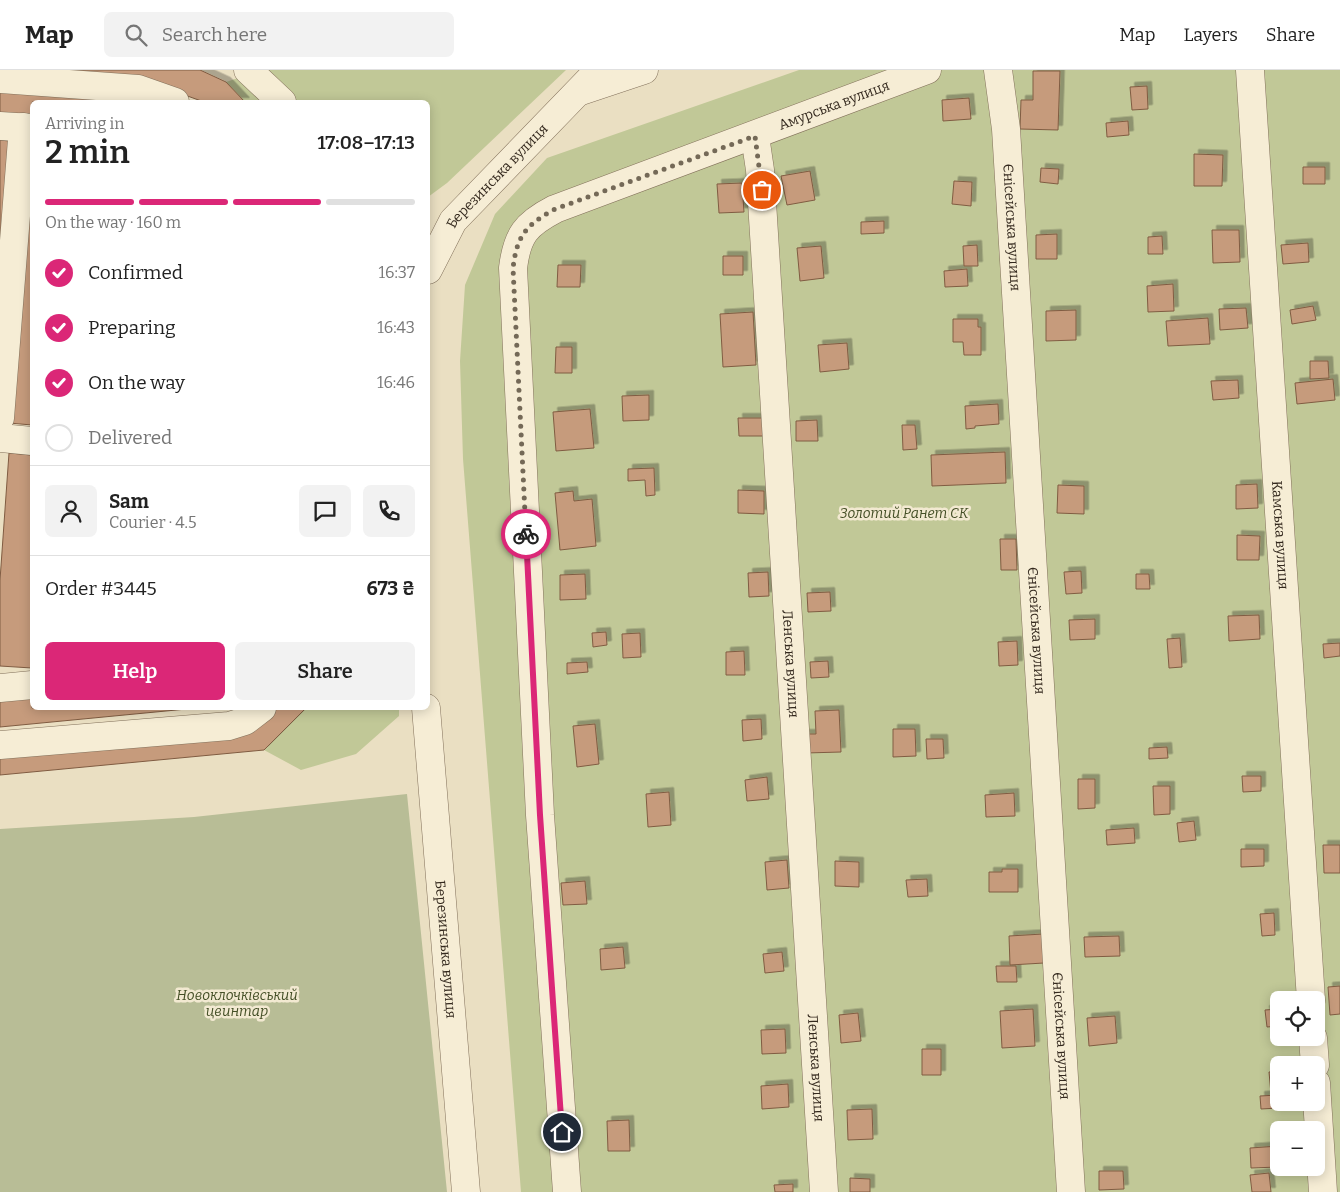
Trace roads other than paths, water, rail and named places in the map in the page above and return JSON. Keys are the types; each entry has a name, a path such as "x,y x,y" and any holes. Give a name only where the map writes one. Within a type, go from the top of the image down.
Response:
{"street":[{"path":"248,70 280,100"},
{"name":"Березинська вулиця","path":"430,266 453,221 600,70"},
{"name":"Березинська вулиця","path":"577,92 644,70"},
{"name":"Амурська вулиця","path":"567,1192 540,815 513,268 516,249 524,232 538,218 555,209 755,136 927,70"},
{"name":"Єнісейська вулиця","path":"998,70 1006,129 1072,1192"},
{"name":"Камська вулиця","path":"1250,70 1310,991"},
{"path":"0,79 138,89 169,100"},
{"path":"0,418 18,127"},
{"name":"Ленська вулиця","path":"755,136 760,170 824,1192"},
{"path":"0,438 30,441"},
{"path":"0,688 30,685"},
{"path":"0,745 229,726 245,721 259,710"},
{"name":"Березинська вулиця","path":"426,710 466,1192"},
{"path":"1318,1111 1323,1192"}],"park label":[{"name":"Золотий Ранет СК","path":"904,513"},
{"name":"Новоклочківський цвинтар","path":"237,1004"}]}
